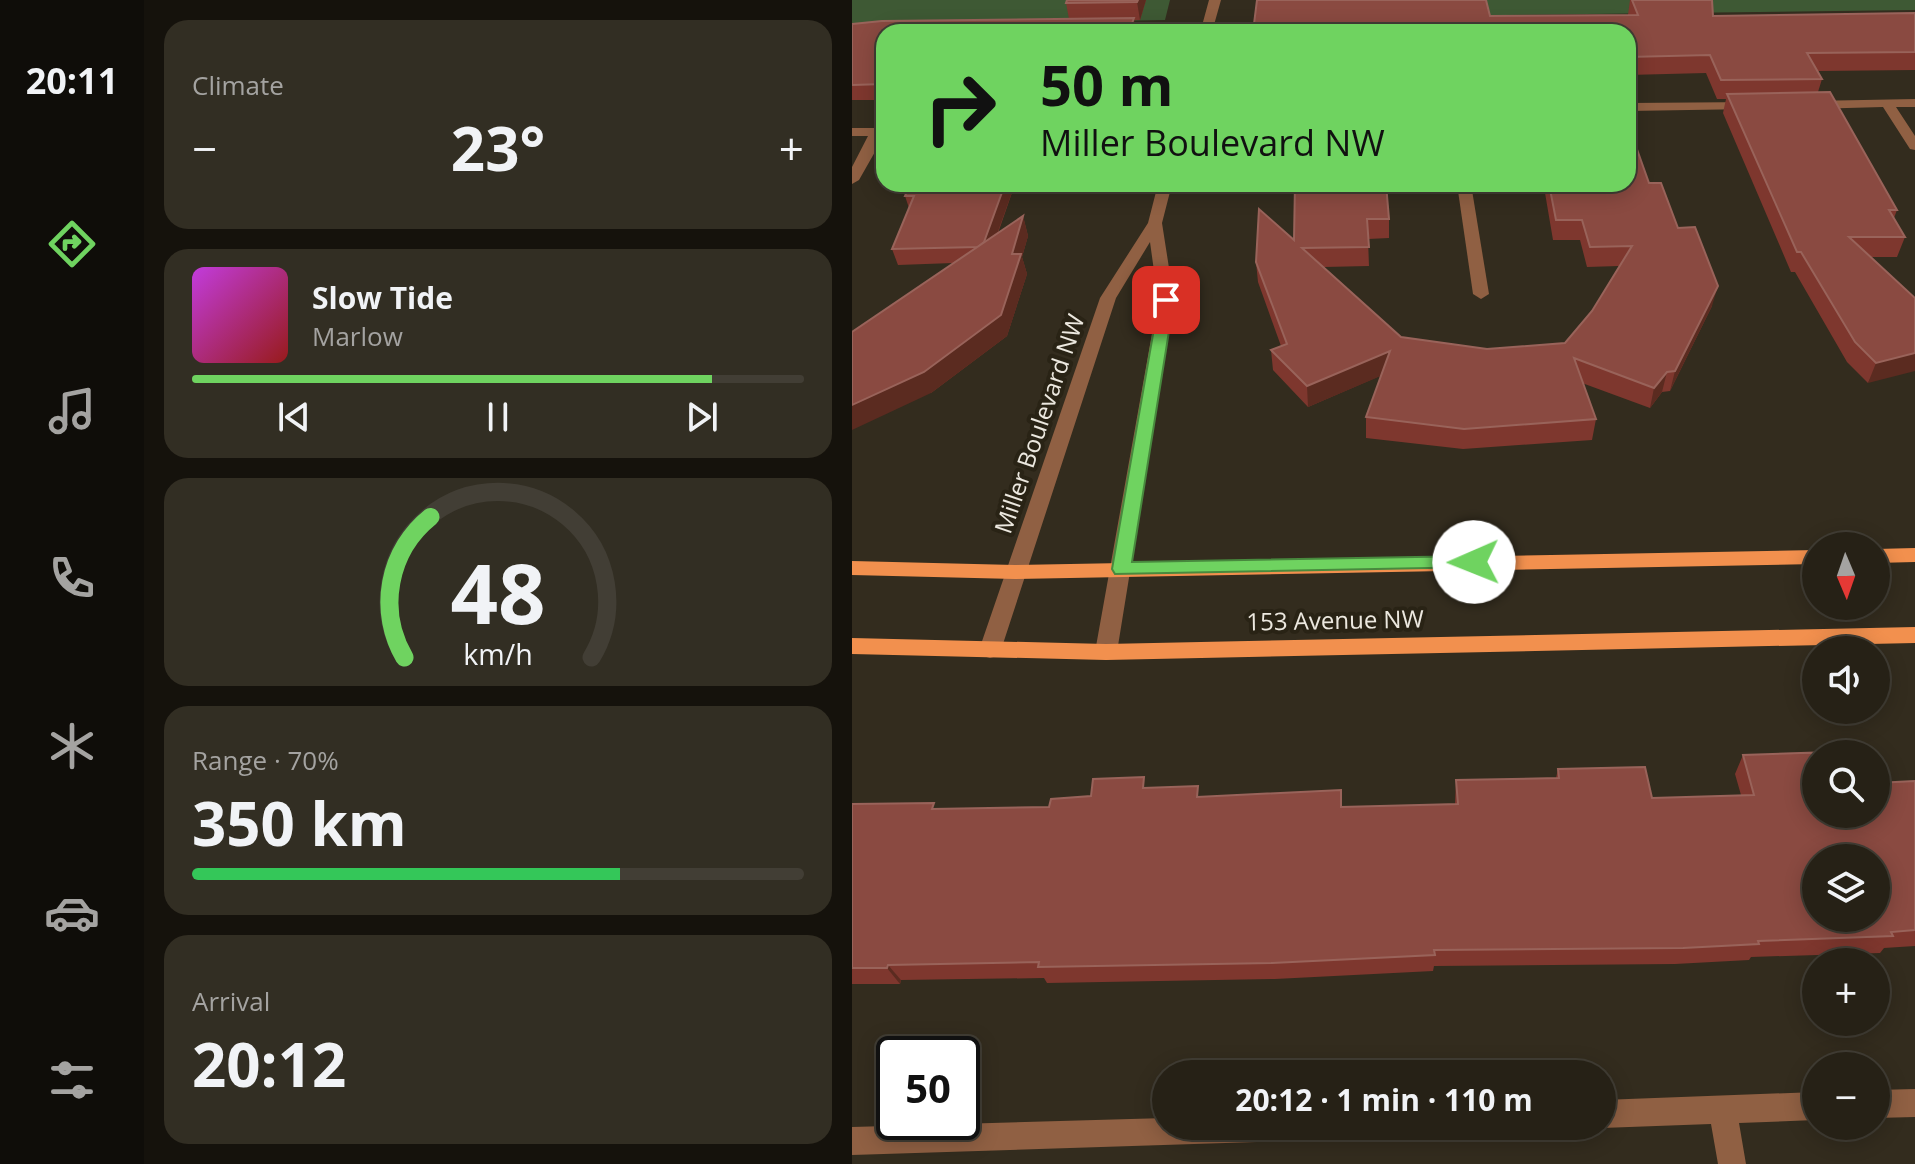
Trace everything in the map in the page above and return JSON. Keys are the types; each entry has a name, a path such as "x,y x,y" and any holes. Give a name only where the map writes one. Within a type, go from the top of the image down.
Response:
{"main road":[{"path":"1890,556 1915,555"},
{"path":"852,568 1015,572 1802,557"},
{"name":"153 Avenue NW","path":"852,646 1106,652 1915,635"}],"street":[{"path":"1208,24 1215,0"},
{"path":"1887,103 1915,146"},
{"path":"1795,105 1915,103"},
{"path":"1636,107 1765,105"},
{"path":"852,132 876,132"},
{"path":"852,180 876,140"},
{"name":"Miller Boulevard NW","path":"990,650 1108,298 1155,223 1163,192"},
{"path":"1465,192 1481,294"},
{"name":"Miller Boulevard NW","path":"1106,652 1166,300 1155,223"},
{"path":"1890,1104 1915,1103"},
{"path":"1616,1113 1802,1106"},
{"path":"1722,1109 1732,1164"},
{"path":"852,1141 1152,1133"}],"green space":[{"path":"852,0 1170,0 1165,20 852,25"},
{"path":"1257,0 1915,0 1915,10 1256,18"}],"building":[{"path":"1067,0 1138,0 1066,3"},
{"path":"1257,0 1486,0 1490,16 1638,15 1632,0 1712,0 1713,16 1915,13 1915,52 1807,53 1822,79 1721,80 1710,55 1636,57 1636,24 1254,24"},
{"path":"1134,18 1132,24 876,24 876,84 852,85 852,24"},
{"path":"1830,92 1897,210 1889,210 1905,237 1849,237 1915,298 1915,353 1876,363 1855,342 1801,252 1797,252 1727,94"},
{"path":"1636,146 1649,183 1661,183 1678,228 1695,227 1718,286 1675,371 1667,372 1654,388 1574,358 1596,419 1464,429 1366,417 1390,351 1307,386 1271,350 1287,344 1256,262 1259,209 1294,240 1295,192 1387,192 1389,219 1367,219 1369,247 1302,248 1401,337 1487,349 1565,343 1592,311 1632,246 1590,247 1582,220 1556,220 1551,192 1636,192"},
{"path":"907,192 1002,192 984,242 978,247 892,249 914,196 905,196"},
{"path":"1023,216 1012,254 1021,254 1001,315 924,372 852,405 852,332"},
{"path":"1802,753 1802,828 1890,828 1890,782 1915,781 1915,930 1891,932 1893,936 1758,941 1759,944 1683,948 1434,950 1435,955 1272,963 1038,967 1039,962 852,968 852,804 934,803 932,809 1049,807 1051,799 1091,796 1093,779 1144,777 1143,788 1198,786 1197,797 1341,790 1341,807 1458,804 1456,780 1559,778 1558,769 1645,767 1652,798 1754,795 1743,755"}],"route":[{"path":"1166,300 1121,569 1474,562"}]}
